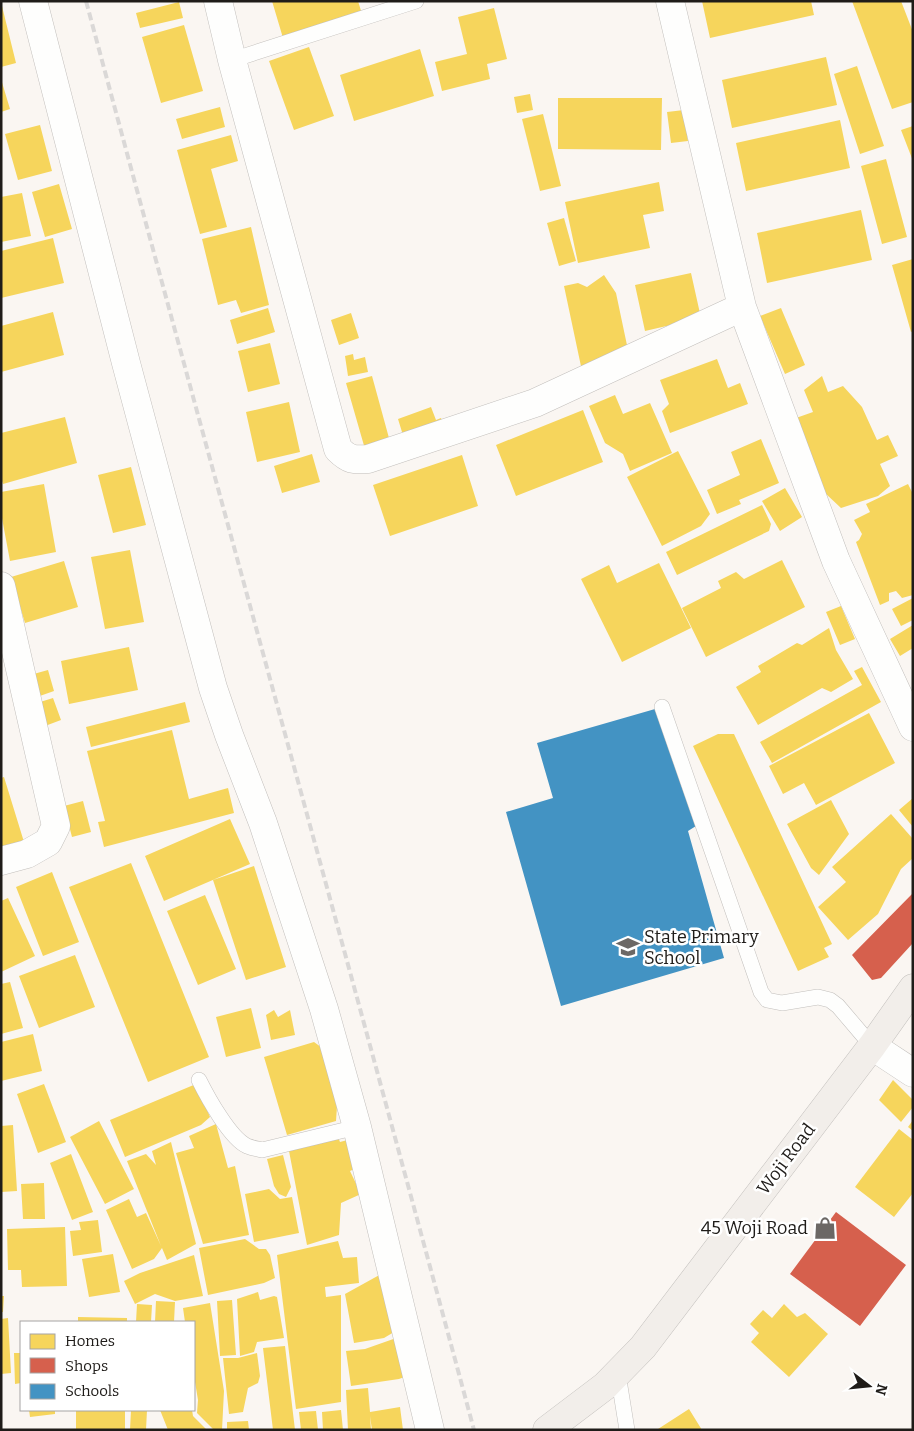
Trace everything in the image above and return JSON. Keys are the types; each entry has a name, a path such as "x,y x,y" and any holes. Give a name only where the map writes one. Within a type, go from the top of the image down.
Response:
{"main road":[{"name":"Woji Road","path":"547,1430 618,1374 644,1347 872,1046 913,988"}],"street":[{"path":"33,1 213,688 229,735 264,823 324,1009 358,1127 430,1430"},
{"path":"218,1 232,60 338,449 346,458 368,460 535,403 742,307"},
{"path":"670,1 742,307 836,561 913,727"},
{"path":"1,586 56,826 48,842 28,854 1,861"},
{"path":"872,1046 913,1073"}],"lane":[{"path":"232,60 416,1"},
{"path":"662,707 764,996 767,1000 782,1002 818,997 830,1000 838,1006 872,1046"},
{"path":"199,1080 236,1138 248,1146 262,1150 358,1127"},
{"path":"618,1374 627,1430"}],"building: Homes":[{"path":"272,1 358,1 362,14 283,38"},
{"path":"702,1 811,1 814,15 710,38"},
{"path":"852,1 901,1 913,32 913,102 892,109"},
{"path":"1,2 16,63 1,67"},
{"path":"179,2 183,18 140,28 136,13"},
{"path":"494,8 507,59 487,64 490,79 442,91 435,62 467,54 458,17"},
{"path":"184,25 203,91 161,103 142,37"},
{"path":"309,47 334,116 294,130 269,61"},
{"path":"420,49 434,96 354,121 340,75"},
{"path":"826,57 837,105 732,128 722,80"},
{"path":"857,66 884,146 860,154 834,74"},
{"path":"1,79 10,109 1,112"},
{"path":"530,94 533,110 517,113 514,97"},
{"path":"558,98 662,98 661,150 558,149"},
{"path":"220,107 225,127 182,139 176,119"},
{"path":"684,110 688,141 671,143 667,112"},
{"path":"543,114 561,186 540,191 522,119"},
{"path":"840,120 850,168 746,191 736,143"},
{"path":"40,125 52,171 18,180 5,134"},
{"path":"913,126 913,161 901,130"},
{"path":"231,135 238,161 211,169 227,227 200,234 177,150"},
{"path":"886,159 907,237 882,244 861,166"},
{"path":"659,182 664,211 643,215 650,248 578,263 565,202"},
{"path":"59,184 72,229 45,237 32,192"},
{"path":"22,193 31,236 1,242 1,197"},
{"path":"861,210 872,260 767,283 757,233"},
{"path":"564,218 576,261 559,266 547,223"},
{"path":"251,227 269,305 241,313 236,300 218,305 202,239"},
{"path":"53,238 64,283 1,298 1,251"},
{"path":"913,259 913,331 911,332 892,265"},
{"path":"691,273 701,318 645,331 635,285"},
{"path":"604,275 616,293 628,350 582,371 564,286 578,283 587,287"},
{"path":"268,308 275,332 237,344 230,320"},
{"path":"781,308 805,365 785,374 760,316"},
{"path":"53,312 64,355 1,372 1,326"},
{"path":"351,313 359,338 339,345 331,320"},
{"path":"270,343 280,384 248,392 238,351"},
{"path":"353,354 354,360 365,357 368,372 348,376 345,356"},
{"path":"717,359 728,388 740,383 748,404 670,433 662,411 669,404 660,380"},
{"path":"372,376 392,449 367,456 346,383"},
{"path":"822,376 828,392 843,386 862,407 877,440 888,435 898,456 880,464 890,486 878,496 841,508 825,493 796,418 813,412 804,390"},
{"path":"615,395 623,414 650,403 672,453 630,471 623,454 605,443 589,406"},
{"path":"289,402 300,452 257,462 246,412"},
{"path":"431,407 436,420 441,418 446,431 406,445 398,419"},
{"path":"583,410 603,462 516,496 496,445"},
{"path":"65,417 77,463 3,484 1,478 1,433"},
{"path":"761,439 779,483 739,500 741,504 717,514 707,490 740,475 731,452"},
{"path":"678,451 710,514 701,526 662,546 627,477"},
{"path":"312,454 320,482 282,493 274,466"},
{"path":"462,455 478,506 390,536 373,485"},
{"path":"131,467 146,525 113,533 98,475"},
{"path":"44,484 56,552 10,561 1,513 1,492"},
{"path":"908,484 913,494 913,595 902,598 896,591 889,593 889,601 880,605 856,542 862,534 854,520 870,512 866,504"},
{"path":"785,488 802,517 780,531 762,501"},
{"path":"762,505 771,524 769,531 677,575 666,552"},
{"path":"130,550 144,622 105,629 91,557"},
{"path":"782,560 805,607 706,657 682,608 721,588 718,581 736,572 744,579"},
{"path":"64,561 78,607 25,623 11,577"},
{"path":"659,563 691,628 622,662 581,579 609,565 617,583"},
{"path":"913,598 913,620 901,626 892,609"},
{"path":"841,606 855,639 840,645 826,612"},
{"path":"913,625 913,648 900,656 890,639"},
{"path":"829,628 836,650 853,679 831,692 822,688 758,725 736,687 761,672 758,666 797,643 802,645"},
{"path":"129,647 138,690 69,704 61,661"},
{"path":"862,667 881,702 772,763 760,742 862,685 854,671"},
{"path":"48,670 54,691 37,697 30,675"},
{"path":"53,698 61,720 45,726 37,703"},
{"path":"185,702 190,722 91,747 86,727"},
{"path":"869,713 895,763 816,805 804,783 783,794 769,766"},
{"path":"172,730 189,799 228,788 234,813 104,847 98,822 105,821 87,751"},
{"path":"718,734 734,734 832,944 824,948 829,957 798,971 693,746"},
{"path":"4,777 24,842 1,849 1,778"},
{"path":"913,798 913,827 899,810"},
{"path":"831,800 849,834 819,875 811,868 787,824"},
{"path":"83,801 91,832 72,837 64,806"},
{"path":"891,814 913,839 913,858 901,869 878,914 848,940 818,907 846,882 832,867"},
{"path":"230,819 250,864 164,901 145,856"},
{"path":"131,863 209,1057 148,1082 69,887"},
{"path":"254,866 286,967 246,980 213,880"},
{"path":"52,872 79,942 43,956 16,887"},
{"path":"205,895 236,969 198,985 167,911"},
{"path":"8,898 35,956 1,972 1,901"},
{"path":"75,955 95,1007 39,1028 19,976"},
{"path":"10,982 23,1028 1,1034 1,984"},
{"path":"251,1008 261,1048 226,1057 216,1017"},
{"path":"274,1010 278,1017 290,1010 295,1035 271,1040 266,1015"},
{"path":"33,1034 42,1071 1,1081 1,1042"},
{"path":"314,1042 325,1050 337,1106 336,1121 287,1135 264,1057"},
{"path":"893,1080 913,1100 913,1107 901,1122 879,1100"},
{"path":"44,1084 66,1142 38,1153 17,1094"},
{"path":"196,1084 210,1117 201,1125 125,1157 110,1120"},
{"path":"913,1120 913,1131 908,1127"},
{"path":"99,1121 134,1189 105,1204 70,1137"},
{"path":"216,1124 228,1168 235,1166 249,1235 203,1244 176,1153 194,1148 189,1136"},
{"path":"13,1125 17,1191 1,1192 1,1126"},
{"path":"899,1129 913,1140 913,1193 894,1217 855,1187"},
{"path":"338,1137 340,1142 355,1138 359,1167 350,1171 361,1194 341,1203 339,1235 307,1245 289,1151"},
{"path":"171,1142 196,1244 167,1260 162,1248 154,1259 132,1269 106,1210 129,1199 137,1217 146,1213 161,1246 127,1161 146,1154 156,1165 152,1151"},
{"path":"71,1154 93,1212 72,1220 50,1163"},
{"path":"283,1155 291,1187 286,1197 279,1194 274,1186 267,1159"},
{"path":"44,1183 45,1219 23,1219 21,1184"},
{"path":"269,1189 280,1199 292,1197 299,1233 254,1242 245,1194"},
{"path":"98,1220 102,1252 73,1256 70,1231 81,1230 79,1222"},
{"path":"65,1227 67,1286 22,1287 21,1270 8,1270 7,1229"},
{"path":"245,1239 259,1249 266,1249 270,1255 275,1278 264,1283 208,1295 199,1248"},
{"path":"338,1241 343,1258 357,1257 359,1283 325,1287 326,1297 341,1295 341,1402 296,1409 277,1255"},
{"path":"113,1254 120,1292 89,1297 82,1259"},
{"path":"194,1255 203,1296 175,1301 155,1294 135,1304 124,1281 140,1273"},
{"path":"383,1273 399,1329 384,1338 354,1343 345,1294"},
{"path":"258,1292 260,1300 274,1296 277,1297 284,1338 257,1342 254,1352 240,1356 237,1299"},
{"path":"1,1296 4,1296 3,1312 1,1312"},
{"path":"232,1300 236,1355 220,1356 217,1301"},
{"path":"156,1301 175,1302 174,1321 155,1321"},
{"path":"210,1303 224,1391 222,1430 214,1430 197,1413 195,1321 185,1321 183,1308"},
{"path":"137,1304 152,1305 151,1321 136,1321"},
{"path":"784,1304 797,1317 805,1313 828,1334 789,1377 751,1342 759,1333 750,1324 763,1310 772,1318"},
{"path":"78,1317 127,1318 127,1321 78,1321"},
{"path":"8,1318 11,1373 1,1374 1,1319"},
{"path":"399,1337 412,1374 399,1379 351,1386 346,1351 365,1349"},
{"path":"285,1346 295,1430 273,1430 263,1348"},
{"path":"14,1353 20,1353 20,1383 15,1384"},
{"path":"257,1353 260,1376 258,1383 248,1388 243,1412 229,1414 223,1358 238,1358"},
{"path":"368,1388 370,1412 400,1407 403,1430 372,1430 370,1416 371,1430 348,1430 346,1390"},
{"path":"689,1409 702,1430 658,1429"},
{"path":"341,1410 343,1430 323,1430 322,1412"},
{"path":"29,1411 55,1411 55,1414 30,1417"},
{"path":"76,1411 125,1411 125,1430 76,1430"},
{"path":"131,1411 147,1411 146,1430 130,1430"},
{"path":"160,1411 192,1411 193,1416 207,1430 168,1430"},
{"path":"316,1411 318,1430 301,1430 299,1412"},
{"path":"248,1421 249,1430 227,1430 227,1422"}],"building: Shops":[{"path":"913,893 913,943 881,978 872,980 852,955"},
{"path":"836,1212 906,1265 860,1326 790,1274"}],"building: Schools":[{"path":"662,707 696,826 688,831 724,958 561,1006 506,812 553,798 537,743"}],"railway":[{"path":"86,1 474,1430"}],"place":[{"name":"State Primary School","path":"628,947"},
{"name":"45 Woji Road","path":"825,1228"}]}
